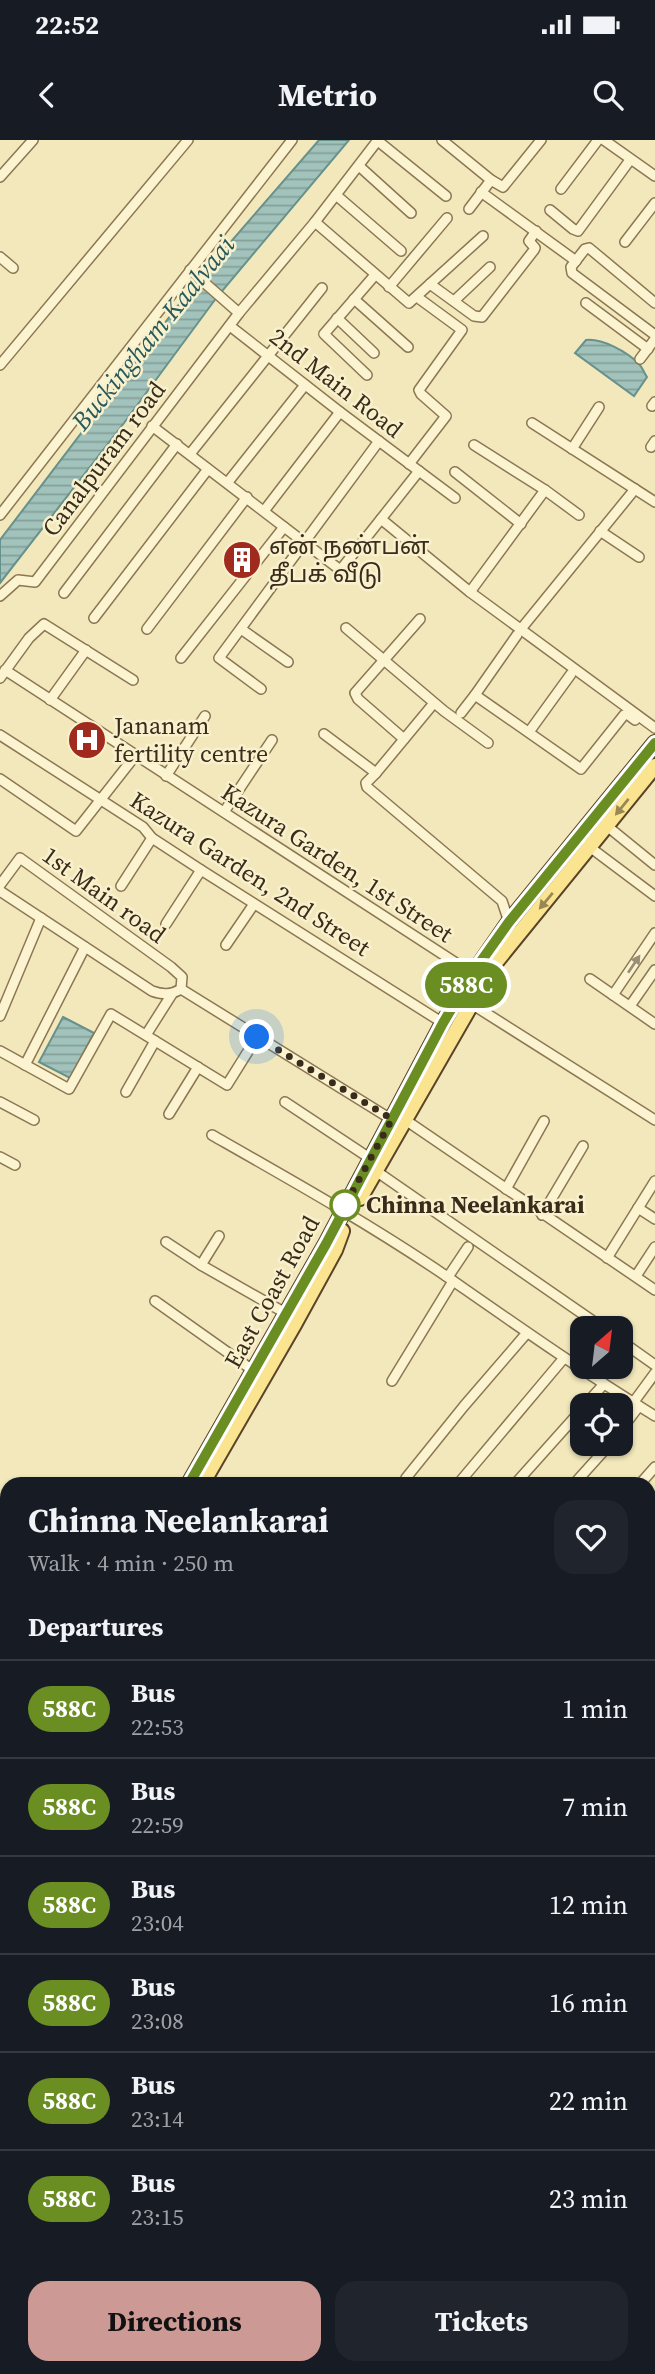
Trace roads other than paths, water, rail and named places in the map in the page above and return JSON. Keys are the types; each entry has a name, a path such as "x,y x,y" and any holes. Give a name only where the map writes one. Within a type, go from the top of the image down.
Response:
{"main road":[{"name":"East Coast Road","path":"399,1121 443,1023 472,974 509,922 655,743"},
{"name":"East Coast Road","path":"193,1477 399,1121 495,963 655,766"},
{"name":"East Coast Road","path":"206,1477 335,1250 346,1212"}],"street":[{"path":"0,177 33,140"},
{"path":"0,365 188,140"},
{"name":"Canalpuram road","path":"0,515 193,273 292,140"},
{"path":"378,140 446,196"},
{"name":"Canalpuram road","path":"0,596 18,580 35,582 230,326 235,311 316,222 378,140"},
{"path":"442,140 503,187 541,140"},
{"path":"562,189 598,140"},
{"path":"604,140 655,176"},
{"path":"550,210 578,231 630,160"},
{"path":"359,166 411,213"},
{"path":"469,209 491,180"},
{"path":"481,192 576,261"},
{"path":"336,195 401,251"},
{"path":"625,242 655,203"},
{"path":"389,287 447,218"},
{"path":"316,222 408,302 483,236"},
{"path":"430,284 474,316 482,317 534,250 529,242 536,231"},
{"path":"640,359 655,337 572,273 571,267 586,248 655,303"},
{"path":"0,257 13,268"},
{"path":"454,301 490,267"},
{"path":"193,273 235,311"},
{"path":"367,375 325,336 326,331 375,275"},
{"path":"190,454 322,288"},
{"path":"409,464 446,417 446,414 419,390 461,330 416,296"},
{"path":"354,299 408,347"},
{"path":"586,303 648,349"},
{"path":"337,318 374,353"},
{"name":"2nd Main Road","path":"230,326 455,498"},
{"path":"228,482 305,385"},
{"path":"572,449 599,407"},
{"path":"264,511 340,412"},
{"path":"532,423 655,502"},
{"path":"152,426 340,569 419,471"},
{"path":"261,689 219,659 379,441"},
{"path":"64,593 177,444"},
{"path":"474,445 579,515"},
{"path":"94,618 208,469"},
{"path":"455,471 521,523"},
{"path":"461,713 519,632 635,489"},
{"path":"470,592 545,490"},
{"path":"147,629 247,498"},
{"path":"381,519 519,632 655,729"},
{"path":"181,658 284,527"},
{"path":"600,531 639,557"},
{"path":"404,739 358,699 355,693 420,619"},
{"path":"2,674 29,638 44,624 133,680"},
{"path":"346,628 434,703 488,743"},
{"path":"241,629 288,662"},
{"path":"50,700 86,650"},
{"name":"Kazura Garden, 1st Street","path":"2,674 50,700 224,811 472,974"},
{"path":"528,732 571,674"},
{"path":"475,695 581,769 624,715 630,716 655,735"},
{"path":"434,703 366,783 367,787 502,901 509,922"},
{"path":"166,776 205,716"},
{"path":"324,734 376,773"},
{"name":"Kazura Garden, 2nd Street","path":"0,735 143,827 152,838 201,870 443,1023"},
{"path":"224,811 272,740"},
{"path":"0,779 76,831 135,756"},
{"path":"607,826 655,865"},
{"path":"579,835 589,848 655,896"},
{"path":"121,886 152,838"},
{"name":"1st Main road","path":"0,885 20,858 183,977 176,992"},
{"path":"166,924 201,870"},
{"path":"0,891 152,991 160,994 176,992 399,1121 506,1189 655,1290"},
{"path":"226,945 254,904"},
{"path":"0,1016 41,918"},
{"path":"613,995 655,933"},
{"path":"25,1065 85,947"},
{"path":"630,1006 655,970"},
{"path":"590,979 655,1024"},
{"path":"146,1035 176,992"},
{"path":"470,1003 655,1120"},
{"path":"0,1051 69,1089 111,1014 227,1085 257,1037"},
{"path":"126,1092 155,1041"},
{"path":"169,1114 198,1067"},
{"path":"0,1102 34,1120"},
{"path":"285,1102 586,1316"},
{"path":"506,1189 544,1121"},
{"path":"212,1135 346,1212 449,1278 526,1334 655,1416"},
{"path":"542,1215 583,1146"},
{"path":"0,1157 15,1165"},
{"path":"607,1258 655,1181"},
{"path":"638,1208 655,1219"},
{"path":"201,1265 219,1236"},
{"path":"166,1242 287,1314"},
{"path":"392,1381 450,1274 468,1247"},
{"path":"636,1276 655,1247"},
{"path":"155,1301 254,1371"},
{"path":"407,1477 526,1334"},
{"path":"634,1350 655,1365"},
{"path":"464,1477 564,1358"},
{"path":"633,1410 655,1373"},
{"path":"596,1393 604,1384"},
{"path":"521,1477 570,1423"},
{"path":"580,1477 599,1456"}],"water":[{"path":"319,140 349,140 217,297 0,583 0,540 196,282"},
{"path":"586,340 599,341 614,347 639,364 647,377 634,396 575,353"},
{"path":"63,1017 94,1033 70,1078 39,1062"}],"place":[{"name":"என் நண்பன் தீபக் வீடு","path":"242,560"},
{"name":"Jananam fertility centre","path":"87,740"},
{"name":"Chinna Neelankarai","path":"345,1205"}],"water label":[{"name":"Buckingham Kaalvaai","path":"153,333"}]}
